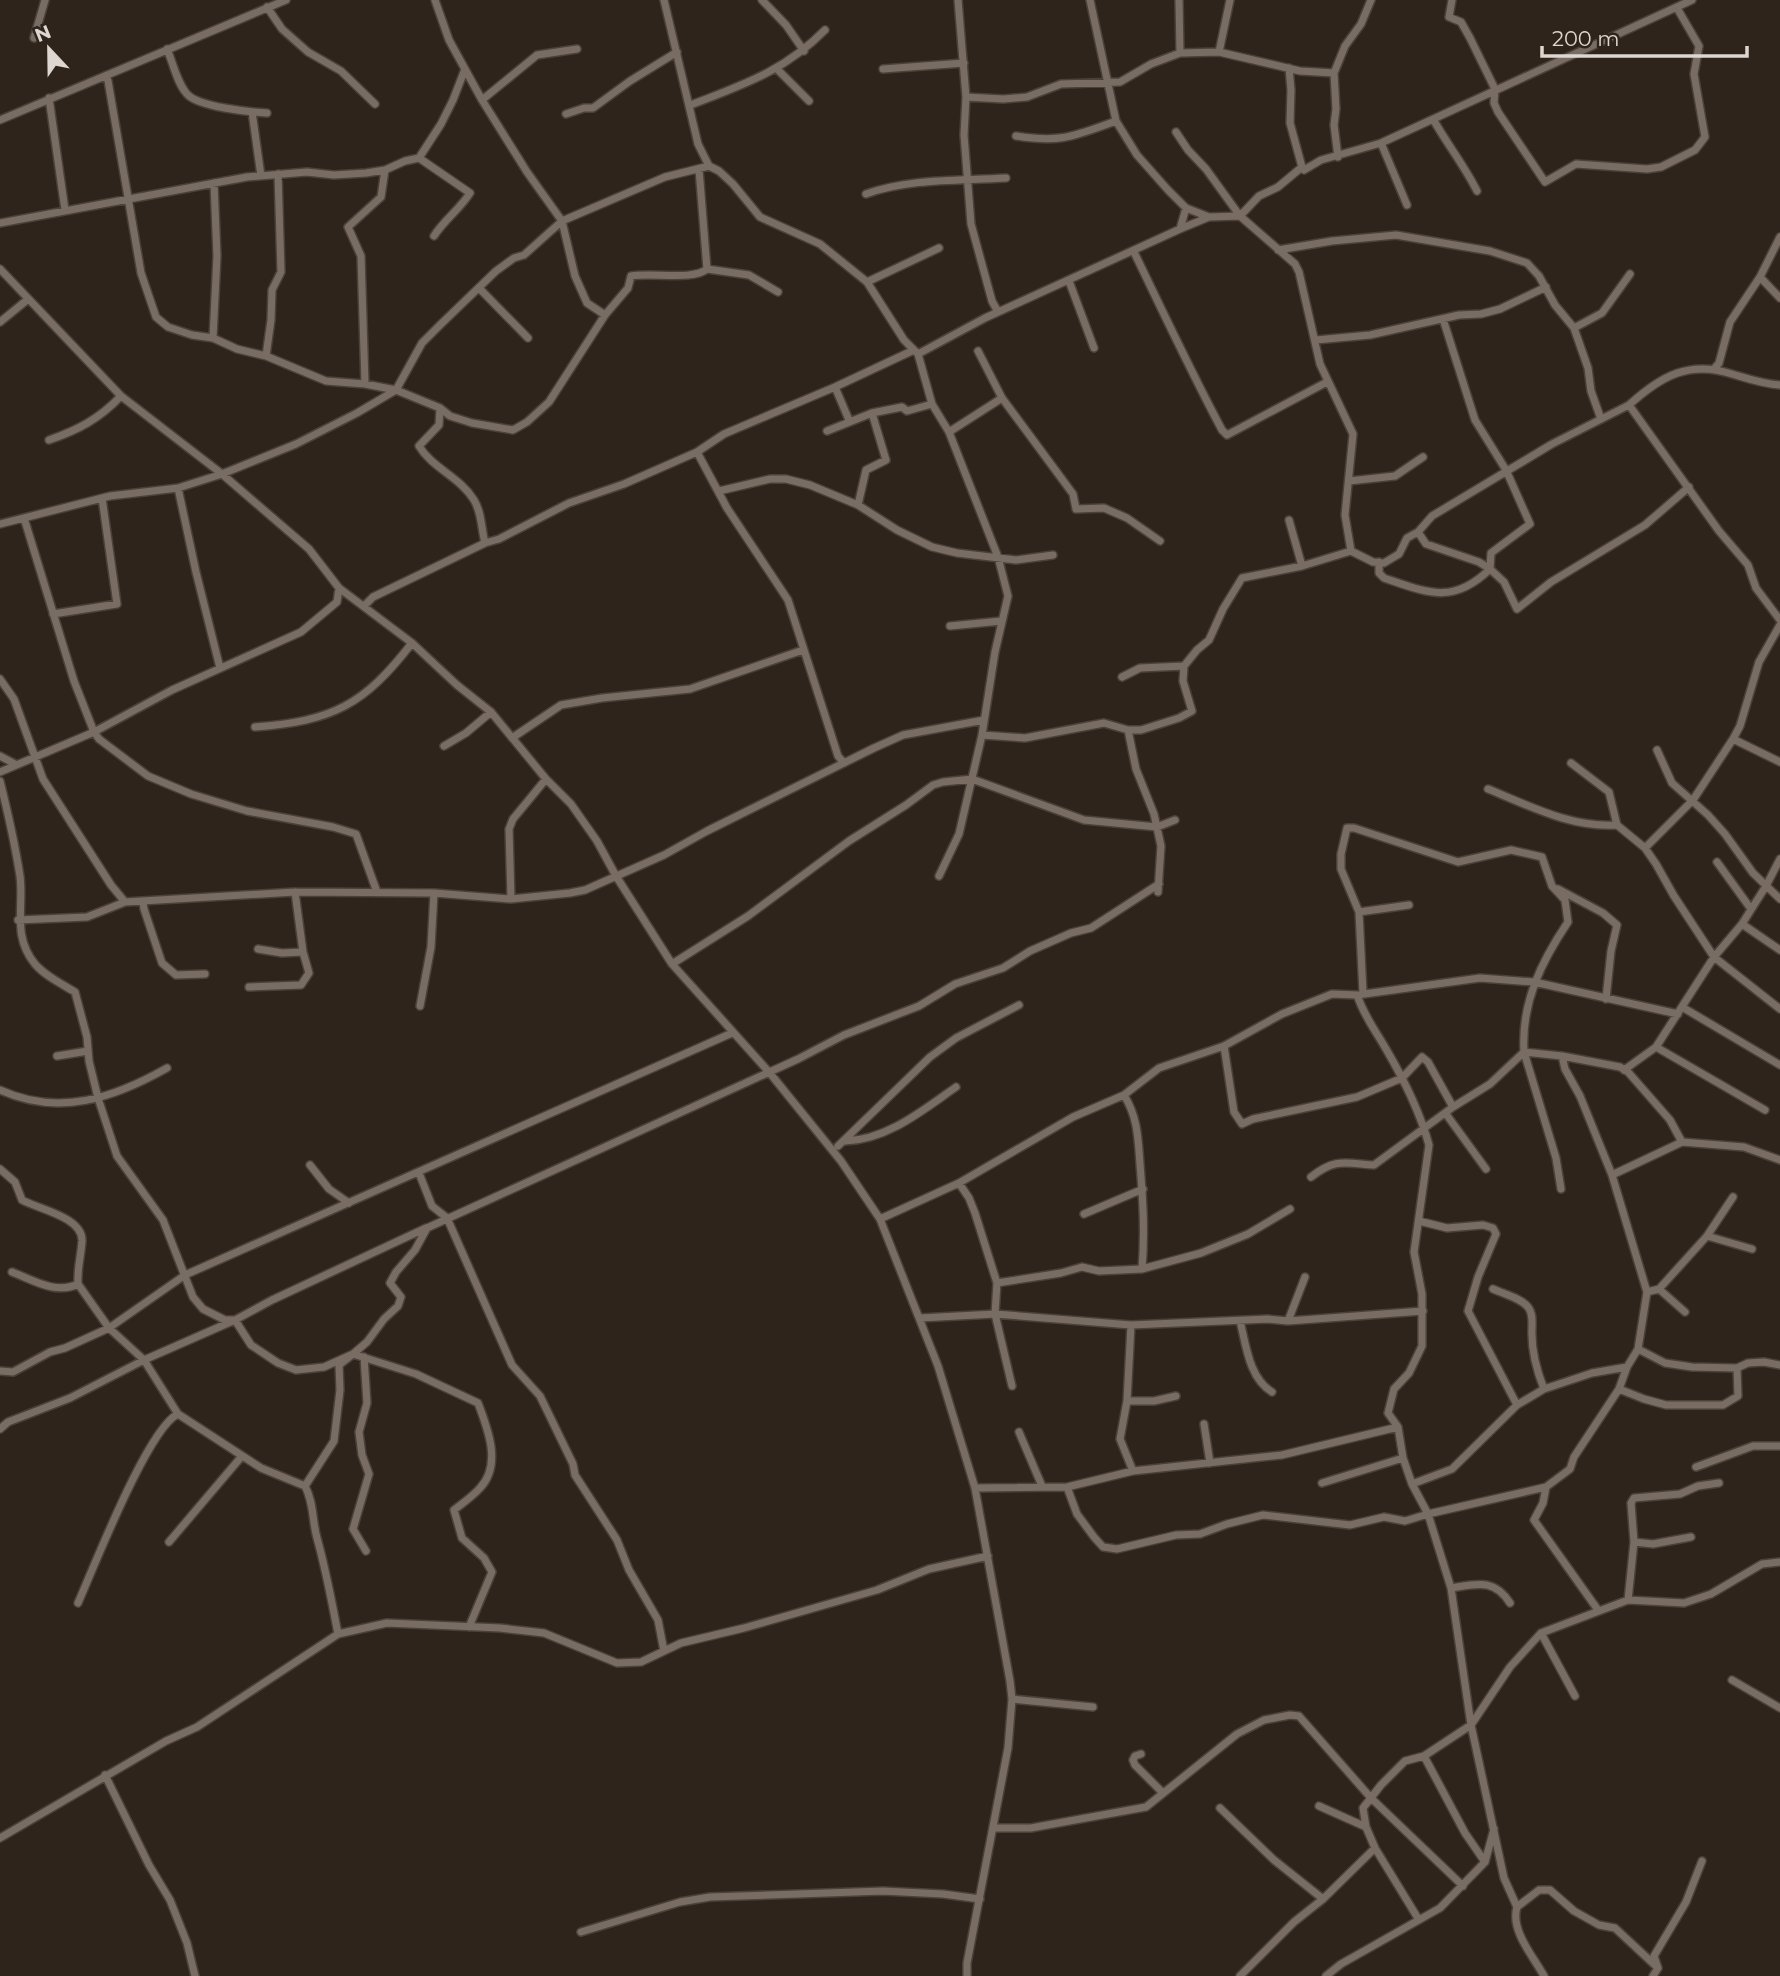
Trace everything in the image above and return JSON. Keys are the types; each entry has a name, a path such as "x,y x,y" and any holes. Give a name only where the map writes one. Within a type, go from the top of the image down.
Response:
{"street":[{"path":"34,38 46,0"},
{"path":"0,120 286,0"},
{"path":"435,0 449,40 482,100 527,172 562,221 575,276 587,303 605,315"},
{"path":"664,0 691,105 698,144 709,166 733,184 760,217 820,244 867,282 916,352 932,404 949,432 998,557 1008,596 1001,621 982,735 959,834 939,876"},
{"path":"762,0 786,25 804,51"},
{"path":"958,0 966,97 964,135 971,223 992,302 998,312"},
{"path":"1090,0 1116,121 1137,155 1186,208 1209,217"},
{"path":"1180,0 1180,53"},
{"path":"1219,52 1230,0"},
{"path":"1338,157 1334,125 1334,73 1345,46 1361,24 1371,0"},
{"path":"1452,0 1449,16 1461,22 1495,89 1494,103 1498,112 1545,182 1576,164 1647,169 1661,167 1695,150 1705,137 1694,74 1699,46 1676,8"},
{"path":"1302,167 1304,170 1321,160 1381,143 1692,0"},
{"path":"267,8 282,29 308,52 341,71 375,104"},
{"path":"691,105 777,69 804,51 825,30"},
{"path":"167,49 184,91 190,98 267,113"},
{"path":"482,100 537,55 577,49"},
{"path":"566,114 593,108 630,80 677,52"},
{"path":"966,97 1027,97 1061,84 1120,82 1151,64 1180,53 1219,52 1289,68 1334,73"},
{"path":"883,69 964,63"},
{"path":"1289,68 1290,123 1302,167"},
{"path":"0,223 261,176 307,172 334,175 385,170 419,158 441,124 465,69"},
{"path":"777,69 808,101"},
{"path":"107,75 141,273 156,317 168,327 213,338 237,349 266,356 326,381 396,390 440,408 450,416 513,430 527,422 548,402 605,315 628,288 631,276 696,275 707,269 749,275 778,292"},
{"path":"49,98 65,210"},
{"path":"252,112 261,176"},
{"path":"1433,119 1478,191"},
{"path":"1016,136 1038,140 1071,138 1116,121"},
{"path":"1176,132 1240,216 1295,264 1299,272 1317,340 1320,364 1353,433 1345,515 1351,551"},
{"path":"1381,143 1407,205"},
{"path":"419,158 470,193 461,208 442,223 434,236"},
{"path":"0,524 102,498 178,488 222,474 296,444 356,414 396,390 422,343 505,264 524,255 562,221 665,177 709,166"},
{"path":"364,606 373,597 485,543 499,539 569,503 624,484 697,452 724,434 916,352 1180,229 1209,217 1240,216 1259,196 1278,187 1302,167"},
{"path":"699,169 707,269"},
{"path":"365,384 361,256 348,227 381,197 385,170"},
{"path":"266,356 272,290 281,272 278,174"},
{"path":"866,194 890,186 1006,178"},
{"path":"213,338 217,256 214,183"},
{"path":"1180,229 1186,208"},
{"path":"1278,250 1343,240 1407,236 1490,251 1527,263 1574,328 1601,419"},
{"path":"1714,369 1719,363 1730,323 1760,278 1780,237"},
{"path":"867,282 939,248"},
{"path":"1133,252 1183,356 1227,435 1327,382"},
{"path":"0,269 121,396 222,474 309,550 339,588 412,643 491,712 545,779 571,804 597,841 672,964 822,1135 880,1219 938,1366 975,1488 1012,1699 1008,1748 967,1963 967,1976"},
{"path":"1574,328 1602,313 1630,274"},
{"path":"1760,278 1780,298"},
{"path":"1069,281 1094,348"},
{"path":"1317,340 1370,335 1459,314 1481,314 1500,309 1546,287"},
{"path":"479,288 528,338"},
{"path":"0,322 27,300"},
{"path":"985,318 992,302"},
{"path":"1379,562 1381,576 1426,591 1450,593 1469,587 1490,569 1491,553 1530,524 1506,470 1475,420 1443,319"},
{"path":"978,351 1002,398 1073,494 1076,509 1104,508 1127,518 1160,541"},
{"path":"982,735 1026,738 1104,723 1128,730 1141,730 1179,718 1192,711 1184,681 1184,666 1209,640 1223,609 1242,578 1302,566 1351,551 1384,563 1399,554 1407,538 1418,532 1432,516 1506,470 1629,405 1675,372 1714,369 1749,380 1780,385"},
{"path":"835,387 849,420"},
{"path":"48,440 87,425 104,414 121,396"},
{"path":"949,432 1002,398"},
{"path":"827,431 872,413 902,407 907,411 932,404"},
{"path":"1629,405 1719,531 1748,565 1756,588 1776,612"},
{"path":"440,408 439,425 419,446 433,463 449,474 473,498 480,513 480,526 485,543"},
{"path":"858,505 866,470 886,460 872,413"},
{"path":"697,452 727,508 788,600 838,756 844,763"},
{"path":"1349,481 1395,476 1423,457"},
{"path":"719,491 770,479 786,479 810,485 858,505 932,547 957,553 1016,560 1053,555"},
{"path":"1418,532 1426,544 1479,562 1490,569 1504,582 1517,609 1551,582 1645,525 1689,487"},
{"path":"178,488 220,668"},
{"path":"53,614 117,604 102,498"},
{"path":"24,518 74,681 99,739 148,776 191,794 247,811 333,827 356,834 361,841 377,892"},
{"path":"1289,520 1302,566"},
{"path":"0,772 94,732 172,690 301,632 337,601 339,588"},
{"path":"1644,848 1693,800 1733,739 1740,726 1759,662 1780,622 1773,608 1779,601"},
{"path":"950,626 1001,621"},
{"path":"254,727 285,724 337,710 364,696 387,675 412,643"},
{"path":"512,738 561,705 690,689 803,650"},
{"path":"1122,677 1140,668 1184,666"},
{"path":"0,679 14,699 43,779 111,885 125,902"},
{"path":"444,746 466,733 491,712"},
{"path":"19,920 87,917 125,902 295,892 434,893 511,899 544,898 578,892 664,855 707,831 903,735 984,720"},
{"path":"0,1429 8,1422 69,1398 303,1285 769,1072 844,1035 919,1006 955,984 1003,968 1030,951 1071,933 1091,928 1158,888 1161,846 1154,814 1136,769 1128,730"},
{"path":"1733,739 1780,762"},
{"path":"1657,750 1672,783 1693,800 1725,834 1753,873 1780,899"},
{"path":"0,756 15,764"},
{"path":"1571,763 1609,792 1617,825 1644,848 1714,957 1780,1009"},
{"path":"511,899 509,829 513,819 545,779"},
{"path":"672,964 748,916 849,841 906,806 933,785 972,779 1084,820 1157,827 1175,820"},
{"path":"0,781 19,873 19,920 23,940 35,964 75,992 98,1098 117,1156 163,1220 193,1297 203,1308 225,1320 235,1320"},
{"path":"1488,789 1560,818 1600,826 1617,825"},
{"path":"1517,1907 1504,1878 1495,1826 1471,1725 1451,1588 1428,1514 1412,1484 1403,1458 1398,1427 1388,1413 1394,1389 1409,1373 1422,1346 1423,1311 1414,1252 1429,1145 1402,1078 1364,1016 1360,994 1359,912 1341,869 1341,853 1347,828 1458,862 1511,850 1542,857 1552,886 1565,900 1567,922 1534,982 1524,1019 1524,1052 1556,1158 1561,1189"},
{"path":"1624,1070 1656,1047 1714,957 1742,924 1780,859"},
{"path":"1717,862 1751,909"},
{"path":"1552,886 1603,913 1618,925 1611,951 1606,999"},
{"path":"249,987 301,985 309,973 303,952 295,892"},
{"path":"420,1006 431,947 434,893"},
{"path":"144,901 162,963 169,972 176,975 205,974"},
{"path":"1359,912 1409,905"},
{"path":"1742,924 1780,950"},
{"path":"258,949 282,953 303,952"},
{"path":"880,1219 959,1182 1073,1117 1124,1095 1159,1068 1224,1046 1282,1014 1332,994 1360,994 1480,978 1534,982 1606,999 1680,1010 1780,1065"},
{"path":"841,1161 841,1144 930,1057 957,1038 1019,1005"},
{"path":"0,1371 13,1372 50,1352 108,1328 185,1275 732,1033"},
{"path":"1224,1046 1234,1112 1242,1124 1253,1119 1357,1097 1402,1078 1422,1056 1454,1107"},
{"path":"1656,1047 1765,1110"},
{"path":"57,1056 88,1051"},
{"path":"1311,1177 1327,1165 1374,1165 1490,1084 1524,1052 1620,1067 1670,1120 1682,1142"},
{"path":"1067,1487 1077,1514 1094,1536 1103,1547 1117,1549 1177,1535 1200,1534 1263,1515 1350,1525 1384,1517 1405,1521 1546,1487 1570,1469 1574,1457 1619,1389 1627,1367 1638,1349 1647,1292 1612,1175 1580,1096 1565,1069 1563,1056"},
{"path":"0,1090 25,1101 98,1098 135,1086 167,1068"},
{"path":"822,1135 841,1144 896,1127 956,1087"},
{"path":"1124,1095 1133,1111 1139,1138 1145,1228 1142,1269"},
{"path":"1446,1114 1486,1169"},
{"path":"1612,1175 1682,1142 1744,1147 1780,1160"},
{"path":"310,1165 329,1189 349,1203"},
{"path":"418,1172 432,1206 447,1218 512,1365 540,1396 573,1464 575,1475 617,1540 629,1570 658,1620 664,1651"},
{"path":"2,1173 15,1182 22,1200 64,1217 79,1229 82,1240 77,1267 78,1284 108,1328 144,1360 178,1414 261,1468 305,1486 311,1498 316,1536 324,1557 338,1634"},
{"path":"959,1182 972,1206 997,1283 995,1314 1012,1386"},
{"path":"1084,1214 1143,1189"},
{"path":"1647,1292 1659,1289 1707,1236 1734,1197"},
{"path":"997,1283 1082,1267 1099,1271 1142,1269 1201,1253 1248,1234 1290,1209"},
{"path":"1419,1221 1447,1228 1483,1225 1493,1228 1496,1234 1478,1277 1468,1311 1517,1405"},
{"path":"305,1486 334,1441 340,1390 339,1365 368,1342 384,1319 398,1306 401,1297 390,1283 415,1250 427,1228"},
{"path":"1707,1236 1752,1249"},
{"path":"12,1272 54,1288 69,1289 78,1284"},
{"path":"1287,1321 1305,1277"},
{"path":"1493,1289 1522,1301 1530,1308 1531,1341 1537,1372 1544,1389"},
{"path":"1659,1289 1685,1312"},
{"path":"920,1318 995,1314 1131,1325 1287,1321 1423,1311"},
{"path":"235,1320 251,1345 278,1363 296,1370 324,1367 353,1354 416,1374 478,1403 486,1423 492,1468 481,1487 454,1510 462,1538 484,1558 492,1572 469,1627"},
{"path":"1240,1321 1252,1368 1264,1387 1272,1392"},
{"path":"1131,1325 1127,1401 1120,1438 1133,1471"},
{"path":"1638,1349 1664,1363 1692,1367 1737,1368 1748,1363 1764,1362 1780,1365"},
{"path":"364,1357 367,1403 359,1432 362,1455 369,1474 353,1529 366,1551"},
{"path":"1412,1484 1452,1469 1517,1405 1544,1389 1592,1373 1627,1367"},
{"path":"1619,1389 1666,1405 1723,1405 1738,1396 1737,1368"},
{"path":"1127,1401 1154,1401 1176,1396"},
{"path":"78,1603 126,1495 149,1451 161,1429 178,1414"},
{"path":"1204,1424 1210,1462"},
{"path":"975,1488 1067,1487 1133,1471 1282,1455 1398,1427"},
{"path":"1019,1432 1042,1486"},
{"path":"1696,1466 1753,1446 1780,1446"},
{"path":"169,1542 242,1456"},
{"path":"1322,1483 1403,1458"},
{"path":"1628,1600 1634,1542 1631,1503 1634,1499 1680,1494 1699,1486 1719,1483"},
{"path":"1546,1487 1543,1503 1534,1520 1598,1610"},
{"path":"1634,1542 1653,1544 1691,1537"},
{"path":"0,1838 166,1741 197,1727 338,1634 387,1623 500,1628 544,1633 617,1663 641,1661 681,1643 877,1590 929,1569 988,1556"},
{"path":"1419,1920 1375,1848 1366,1827 1363,1808 1388,1777 1405,1761 1424,1756 1471,1725 1515,1660 1541,1633 1628,1600 1684,1603 1712,1594 1762,1564 1780,1562"},
{"path":"1451,1588 1479,1583 1491,1585 1502,1590 1510,1603"},
{"path":"1541,1633 1575,1696"},
{"path":"1732,1681 1780,1708"},
{"path":"1012,1699 1093,1707"},
{"path":"994,1828 1031,1828 1146,1807 1237,1734 1264,1720 1290,1715 1304,1719 1316,1738 1371,1798 1464,1886"},
{"path":"1141,1754 1135,1756 1135,1765 1163,1793"},
{"path":"1424,1756 1465,1833 1485,1862"},
{"path":"105,1776 149,1865 170,1900 187,1942 195,1976"},
{"path":"1319,1806 1366,1827"},
{"path":"1220,1808 1273,1860 1323,1899"},
{"path":"1326,1976 1341,1964 1440,1908 1485,1862 1495,1826"},
{"path":"1240,1976 1375,1848"},
{"path":"1658,1968 1654,1956 1686,1902 1702,1861"},
{"path":"1544,1976 1520,1934 1514,1917 1517,1907 1539,1890 1550,1890 1574,1911 1599,1925 1615,1928 1658,1968"},
{"path":"581,1932 680,1902 710,1897 883,1891 980,1899"},
{"path":"1653,1976 1658,1968"}]}
